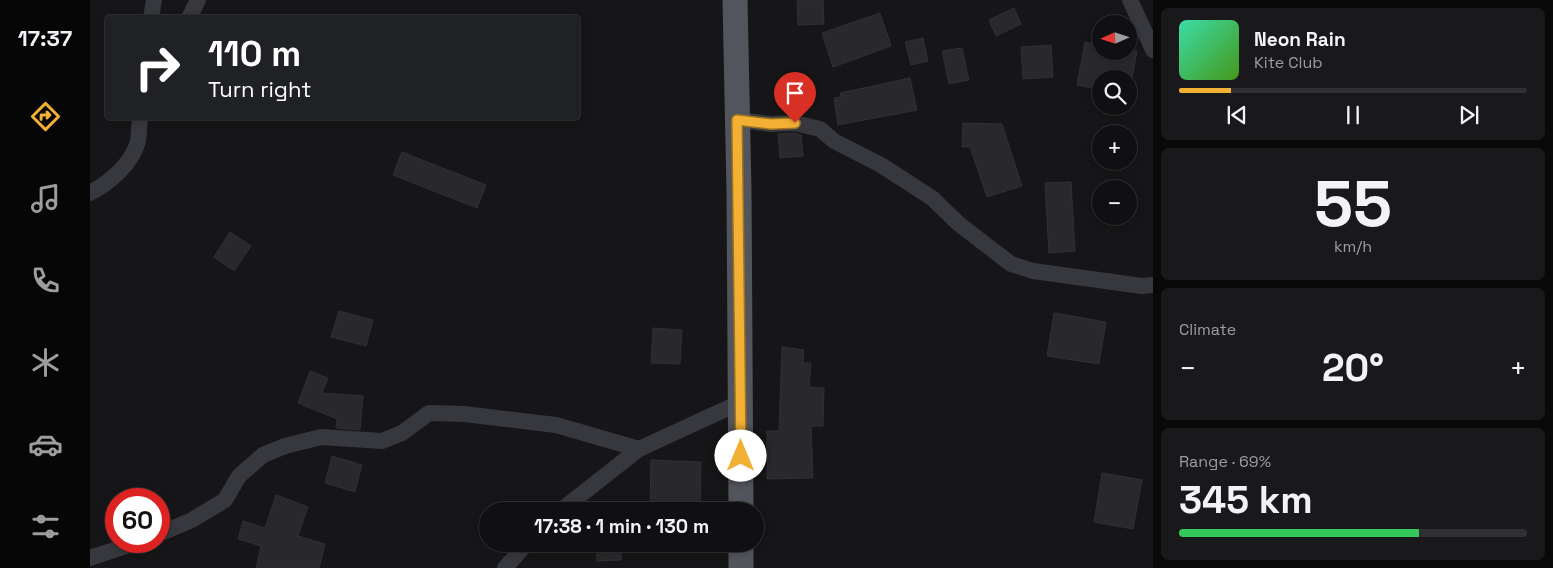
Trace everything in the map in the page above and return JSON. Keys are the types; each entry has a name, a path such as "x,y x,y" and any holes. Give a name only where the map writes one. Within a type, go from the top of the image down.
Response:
{"main road":[{"path":"735,0 741,502"},
{"path":"741,552 742,568"}],"street":[{"path":"152,15 154,0"},
{"path":"191,15 198,0"},
{"path":"1130,0 1153,50"},
{"path":"90,193 103,186 122,170 137,143 140,120"},
{"path":"737,120 771,124 795,123 820,129 834,141 881,165 932,198 959,224 1011,264 1033,271 1142,286 1153,285"},
{"path":"572,502 639,450 741,402"},
{"path":"170,529 192,520 225,500 239,476 263,455 285,446 321,437 382,441 402,433 429,413 464,414 556,425 639,450"},
{"path":"505,568 519,552"},
{"path":"90,558 105,553"}],"building":[{"path":"797,0 823,0 824,24 798,25"},
{"path":"1014,8 1021,24 996,36 989,20"},
{"path":"880,13 891,46 833,67 822,33"},
{"path":"923,38 928,61 911,65 905,42"},
{"path":"1085,42 1092,43 1092,60 1135,60 1134,70 1092,70 1092,88 1077,85"},
{"path":"1051,45 1053,77 1023,79 1021,47"},
{"path":"962,48 969,80 949,84 942,51"},
{"path":"910,78 917,110 838,125 834,98 841,97 840,93"},
{"path":"963,123 1002,124 1022,186 987,197 970,147 962,147"},
{"path":"794,133 801,135 803,156 780,158 778,134"},
{"path":"402,152 486,185 477,208 393,175"},
{"path":"1071,182 1075,251 1049,253 1045,183"},
{"path":"230,232 251,246 234,271 214,257"},
{"path":"339,311 373,320 366,346 331,337"},
{"path":"1054,313 1106,322 1099,364 1047,356"},
{"path":"653,328 682,330 680,364 651,363"},
{"path":"782,347 804,350 803,363 811,363 809,387 824,388 823,426 811,426 813,478 767,479 767,431 779,431"},
{"path":"310,371 328,378 322,393 363,396 360,430 336,428 337,419 298,403"},
{"path":"332,456 362,465 355,492 325,483"},
{"path":"651,460 701,462 700,502 650,502"},
{"path":"1102,473 1142,480 1133,529 1094,522"},
{"path":"276,495 308,507 298,536 325,544 319,568 256,568 261,546 238,539 243,521 265,528"},
{"path":"596,552 621,552 621,560 597,561"}],"route":[{"path":"741,456 737,120 771,124 795,123"}]}
